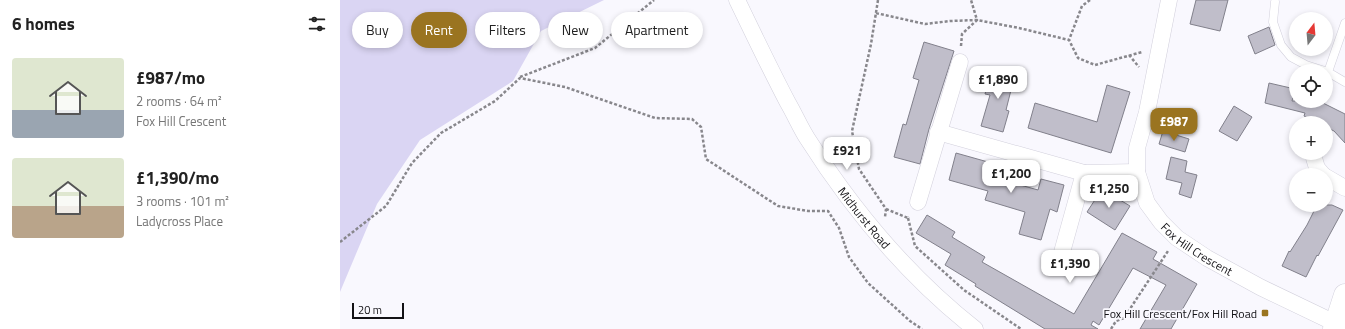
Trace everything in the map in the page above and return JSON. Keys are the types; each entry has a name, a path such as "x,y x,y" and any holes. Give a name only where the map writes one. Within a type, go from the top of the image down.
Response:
{"street":[{"name":"Midhurst Road","path":"737,0 774,76 807,137 843,190 883,239 924,285 975,329"},
{"name":"Fox Hill Crescent","path":"1169,0 1147,112 1137,148 1137,172 1147,203 1161,222 1177,238 1207,258 1253,284 1334,326"},
{"path":"918,202 960,62"},
{"path":"938,132 1084,173 1137,172"},
{"path":"1059,263 1084,173"},
{"path":"1333,181 1345,188"},
{"path":"1334,326 1345,296"}],"lane":[{"path":"1275,2 1273,22 1281,45 1291,58 1304,64"},
{"path":"1329,64 1345,23"},
{"path":"1333,76 1345,82"}],"path":[{"path":"340,242 386,206 412,163 442,133 495,101 520,78 594,48 654,0"},
{"path":"878,0 852,131 859,169 886,209 883,239"},
{"path":"971,0 978,20"},
{"path":"1090,0 1082,6 1069,40 1078,58 1094,65 1129,55"},
{"path":"876,13 925,24 978,20 1069,40"},
{"path":"960,62 962,34 978,20"},
{"path":"520,78 565,87 655,118 692,119 701,127 706,158 778,206 808,211 828,211 839,228 849,256 868,283 910,321 922,329"},
{"path":"908,218 915,246 964,290 1021,329"},
{"path":"1111,329 1116,322 1124,318 1177,238"}],"shaded area":[{"path":"340,0 604,0 580,12 548,12 548,28 540,33 540,12 475,12 475,48 531,48 513,81 420,140 377,204 340,292"}],"building":[{"path":"1196,0 1228,0 1220,31 1190,24"},
{"path":"1269,27 1275,45 1255,54 1248,36"},
{"path":"924,42 954,51 929,129 920,164 894,157 903,124 906,125 919,80 913,78"},
{"path":"992,68 1015,74 1006,110 1009,111 1003,132 981,126 990,95 985,94"},
{"path":"1269,83 1289,88 1289,108 1333,108 1345,114 1345,143 1333,130 1333,116 1304,116 1305,113 1265,103"},
{"path":"1107,85 1130,92 1111,153 1028,128 1035,103 1097,122"},
{"path":"1234,106 1252,117 1237,141 1219,131"},
{"path":"1163,131 1189,139 1185,152 1159,144"},
{"path":"956,153 988,162 985,175 1038,190 1041,179 1064,185 1057,212 1050,209 1041,240 1019,234 1025,212 985,200 988,191 949,180"},
{"path":"1171,157 1187,161 1185,172 1197,175 1191,198 1179,194 1182,183 1166,179"},
{"path":"1102,189 1130,206 1115,230 1087,212"},
{"path":"1333,205 1343,210 1306,277 1282,266 1289,251 1290,252 1314,212 1333,212"},
{"path":"927,215 955,232 952,237 985,257 982,262 1074,314 1122,233 1157,252 1153,259 1197,284 1171,329 1140,329 1166,285 1133,268 1099,325 1093,321 1091,325 1098,329 1045,329 975,286 976,284 945,265 951,254 916,233"}],"place":[{"name":"Fox Hill Crescent/Fox Hill Road","path":"1265,313"}]}
